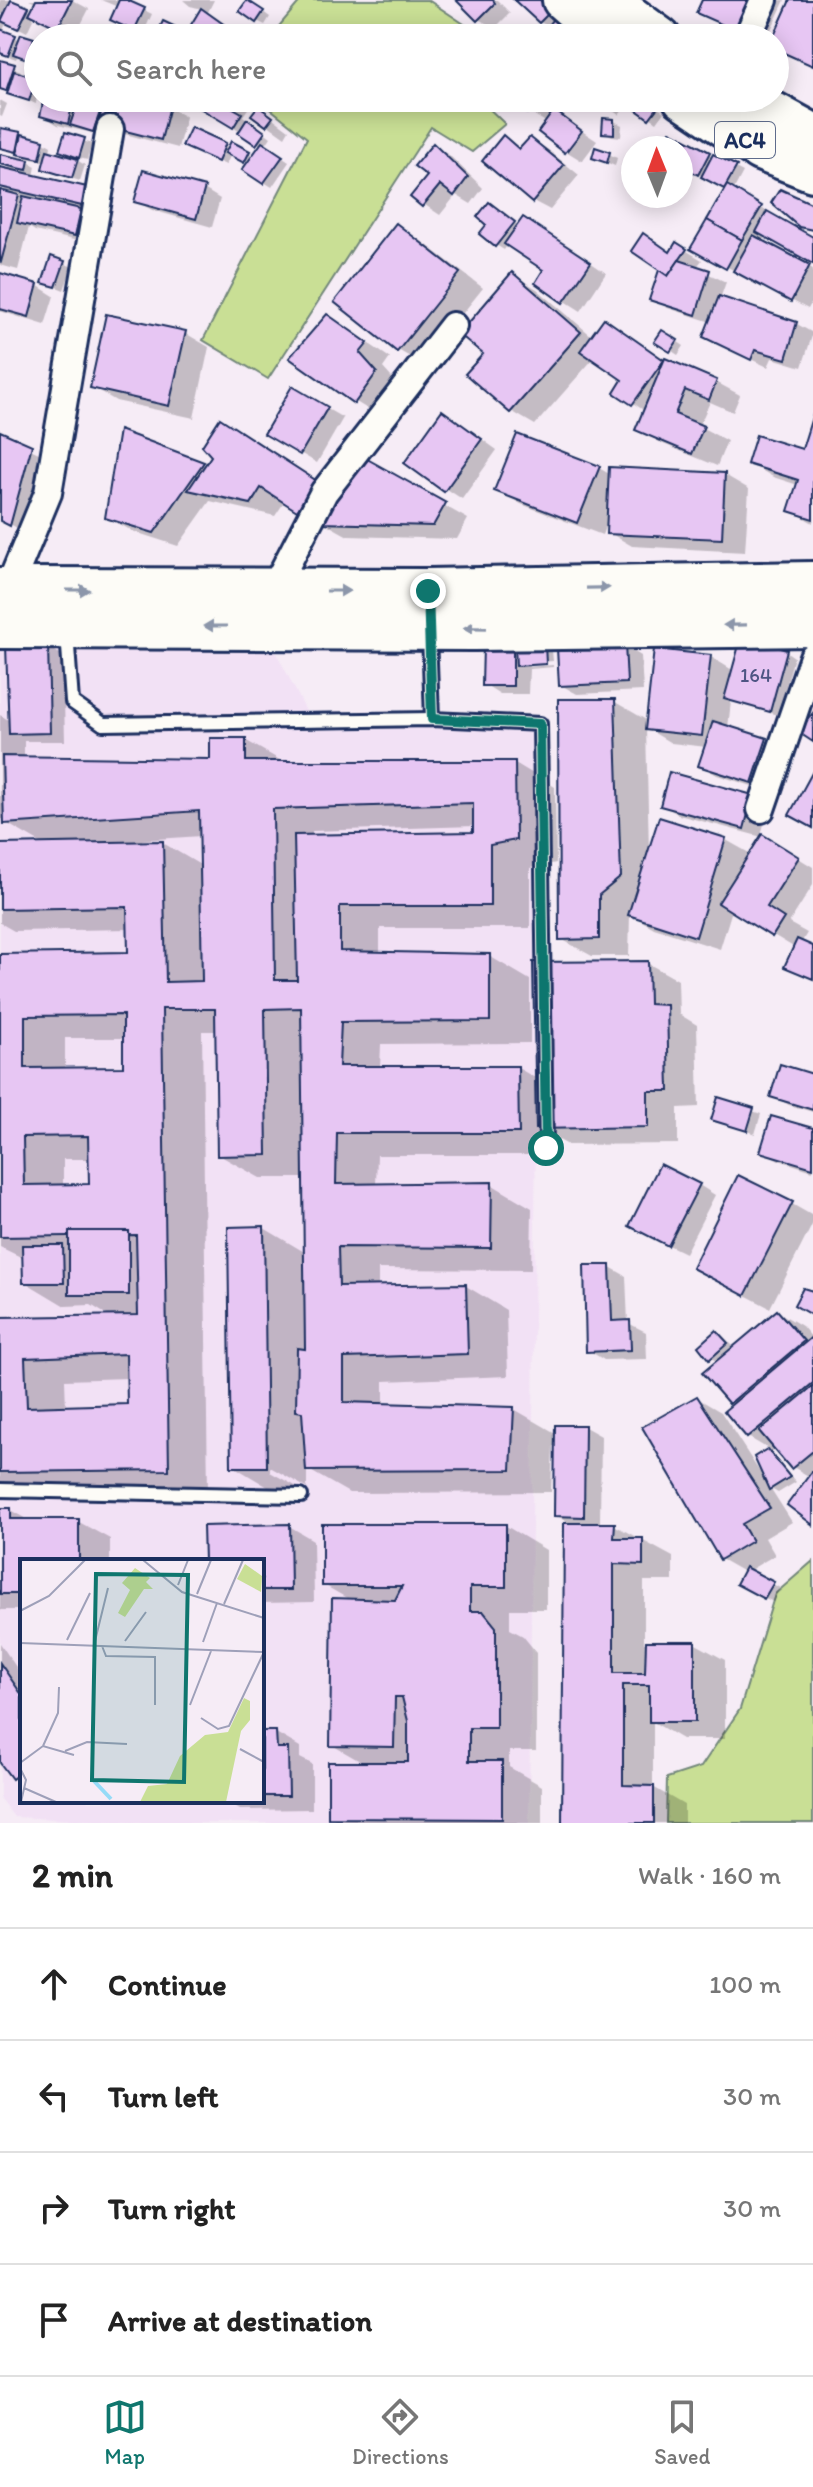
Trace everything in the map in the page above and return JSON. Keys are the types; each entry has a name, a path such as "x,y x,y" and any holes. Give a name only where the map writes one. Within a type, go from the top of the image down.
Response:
{"highway":[{"path":"3,602 66,626 428,609 813,584"},
{"path":"3,602 273,591 428,609 474,628 813,624"}],"main road":[{"path":"563,0 590,24"},
{"path":"608,0 641,24"},
{"name":"AC4","path":"704,112 760,150 813,171"},
{"name":"AC4","path":"773,112 813,134"}],"street":[{"path":"753,24 764,0"},
{"path":"3,602 48,493 110,129"},
{"path":"273,591 324,492 453,326"},
{"path":"761,809 813,657"}],"lane":[{"path":"428,609 432,719"},
{"path":"66,626 72,702 103,724 432,719 540,724 546,1148"},
{"path":"0,1490 301,1496"}],"shaded area":[{"path":"272,644 311,721 540,724 529,1823 134,1823 14,1817 0,1799 0,649"}],"green space":[{"path":"301,0 428,0 464,24 281,24"},
{"path":"274,112 493,112 505,124 472,152 431,127 268,379 203,340 307,138"},
{"path":"813,1561 813,1823 666,1823 667,1778 701,1767 740,1709 775,1594"}],"building":[{"path":"11,0 29,7 18,29 1,21"},
{"path":"36,0 72,0 60,24 50,24 29,14"},
{"path":"119,0 145,8 137,24 119,24 110,20"},
{"path":"247,0 264,11 256,23 239,11"},
{"path":"456,0 493,0 495,3 477,21"},
{"path":"514,0 540,0 551,11 539,23"},
{"path":"702,0 755,0 743,24 721,24 696,13"},
{"path":"790,0 813,0 813,66 789,55 789,24 779,24"},
{"path":"201,8 223,24 191,24"},
{"path":"556,15 568,24 549,24"},
{"path":"0,29 16,35 8,56 0,53"},
{"path":"21,34 24,35 24,58 13,54"},
{"path":"0,60 15,64 6,91 0,89"},
{"path":"14,71 24,74 24,99 7,94"},
{"path":"41,112 71,112 68,124 40,116"},
{"path":"74,112 100,112 93,132 70,125"},
{"path":"101,112 168,112 161,140 98,124"},
{"path":"206,112 242,113 233,128"},
{"path":"253,112 266,112 273,117 266,126 251,115"},
{"path":"553,112 582,131 565,153 538,132"},
{"path":"639,112 654,112 649,119"},
{"path":"603,118 614,119 614,134 602,133"},
{"path":"247,119 265,132 256,145 238,133"},
{"path":"191,127 226,143 218,162 182,146"},
{"path":"1,128 21,132 17,152 0,148"},
{"path":"65,132 85,138 79,158 59,151"},
{"path":"22,134 44,140 40,159 17,154"},
{"path":"503,135 519,149 530,137 564,165 532,203 482,161"},
{"path":"231,141 250,151 244,163 225,153"},
{"path":"262,142 283,156 263,184 242,170"},
{"path":"433,143 468,177 454,196 440,185 422,207 410,197 427,176 414,166"},
{"path":"693,143 710,152 698,175 693,172"},
{"path":"595,147 610,152 607,163 592,158"},
{"path":"47,150 78,159 72,178 42,169"},
{"path":"0,154 29,160 27,170 0,164"},
{"path":"713,154 737,166 724,189 701,177"},
{"path":"0,167 87,187 82,206 0,187"},
{"path":"143,170 205,187 196,219 134,202"},
{"path":"727,185 762,206 742,240 707,220"},
{"path":"780,189 813,204 813,230 799,227 771,203"},
{"path":"0,190 19,195 1,262 0,261"},
{"path":"23,196 81,209 75,236 17,223"},
{"path":"489,202 515,222 495,247 479,234 486,225 477,217"},
{"path":"767,211 813,237 813,264 756,232"},
{"path":"523,217 591,262 563,303 535,283 543,270 504,244"},
{"path":"707,220 742,240 726,269 690,249"},
{"path":"396,223 460,273 397,352 334,302"},
{"path":"643,233 670,252 676,242 687,249 668,276 631,251"},
{"path":"753,235 810,265 791,302 733,271"},
{"path":"51,256 65,261 56,287 42,283"},
{"path":"679,260 710,270 696,315 649,300 659,270 668,276"},
{"path":"512,272 581,332 510,413 465,374 483,354 459,334"},
{"path":"0,273 38,284 29,317 0,309"},
{"path":"719,296 797,322 786,359 755,350 751,360 703,337"},
{"path":"106,314 186,331 169,406 90,388"},
{"path":"327,314 368,343 360,353 377,372 354,404 289,358"},
{"path":"604,318 664,360 632,405 614,393 622,380 580,351"},
{"path":"662,330 678,340 670,352 654,342"},
{"path":"665,358 717,380 709,400 685,390 675,414 704,426 692,454 635,430"},
{"path":"292,386 328,407 300,455 264,434"},
{"path":"442,410 482,439 444,492 404,463"},
{"path":"813,414 813,519 788,511 798,480 747,464 756,435 802,449"},
{"path":"220,418 317,481 297,511 261,488 251,504 188,490 211,456 202,446"},
{"path":"119,430 204,462 154,533 105,518"},
{"path":"0,431 32,445 10,526 0,521"},
{"path":"517,434 600,466 577,523 494,491"},
{"path":"360,455 446,503 433,526 321,523"},
{"path":"609,467 725,473 722,539 606,534"},
{"path":"741,638 787,650 770,712 724,699"},
{"path":"48,644 50,733 9,734 6,645"},
{"path":"545,644 546,664 516,666 515,646"},
{"path":"625,644 627,683 559,686 557,648"},
{"path":"483,646 513,647 513,686 482,686"},
{"path":"654,649 711,655 702,736 645,730"},
{"path":"558,699 615,699 621,877 599,895 599,939 559,940"},
{"path":"813,713 813,742 798,732"},
{"path":"713,721 767,738 752,783 698,766"},
{"path":"210,738 246,738 246,761 515,761 516,840 490,845 490,906 340,906 340,951 490,954 490,1021 341,1022 339,1066 518,1066 519,1133 337,1133 336,1184 492,1182 491,1248 338,1247 339,1286 466,1284 468,1354 344,1358 344,1402 514,1407 511,1470 306,1471 302,1412 296,1411 297,1348 305,1349 301,1008 265,1009 267,1155 217,1156 215,1009 162,1009 169,1470 0,1472 0,1317 138,1315 136,1235 0,1237 0,954 128,952 127,907 0,909 0,844 163,841 166,982 202,981 199,811 4,824 2,756 210,759","holes":["473,803 473,832 294,835 297,980 275,980 273,809","123,1015 123,1067 25,1068 25,1016","88,1136 89,1184 24,1185 23,1137","126,1354 127,1404 27,1407 25,1358"]},
{"path":"813,771 813,828 789,815"},
{"path":"669,772 753,795 744,829 660,806"},
{"path":"659,817 726,838 696,937 628,915"},
{"path":"762,834 799,857 767,907 784,918 772,937 718,903"},
{"path":"797,939 813,946 813,979 784,967"},
{"path":"648,961 649,1004 667,1005 669,1091 648,1091 648,1127 536,1129 533,962"},
{"path":"780,1064 813,1074 813,1110 770,1097"},
{"path":"718,1097 754,1108 747,1131 711,1120"},
{"path":"771,1116 813,1128 813,1168 760,1152"},
{"path":"660,1164 700,1184 668,1246 629,1226"},
{"path":"738,1175 793,1202 745,1296 692,1268"},
{"path":"264,1226 267,1467 231,1467 228,1227"},
{"path":"69,1231 129,1231 129,1295 69,1295"},
{"path":"22,1245 63,1245 64,1283 23,1283"},
{"path":"584,1265 610,1265 612,1321 630,1320 631,1350 586,1352"},
{"path":"803,1288 813,1291 813,1316 794,1305"},
{"path":"777,1310 804,1341 729,1404 702,1373"},
{"path":"716,1330 728,1343 709,1360 698,1346"},
{"path":"813,1336 813,1383 747,1438 724,1411"},
{"path":"813,1386 813,1451 791,1469 759,1431"},
{"path":"697,1396 770,1508 742,1524 752,1541 720,1560 642,1427"},
{"path":"555,1425 585,1425 584,1517 554,1516"},
{"path":"767,1449 790,1477 769,1490 754,1457"},
{"path":"813,1470 813,1525 787,1505"},
{"path":"0,1508 11,1508 11,1519 79,1519 79,1559 20,1559 20,1594 0,1594"},
{"path":"564,1523 615,1523 614,1538 643,1538 643,1565 614,1564 614,1673 645,1673 646,1641 695,1641 695,1722 649,1722 649,1685 623,1685 623,1785 654,1786 654,1823 562,1823"},
{"path":"290,1524 291,1590 264,1590 264,1559 204,1559 203,1526"},
{"path":"322,1524 506,1524 506,1587 470,1587 470,1611 483,1611 496,1627 496,1728 469,1728 469,1761 502,1761 502,1819 328,1818 328,1762 408,1762 408,1721 402,1697 395,1697 394,1747 330,1746 332,1598 395,1600 402,1586 322,1586"},
{"path":"745,1567 774,1582 764,1599 736,1584"},
{"path":"0,1663 20,1692 20,1773 12,1779 0,1763"},
{"path":"264,1731 276,1731 277,1748 288,1748 289,1796 264,1796"}],"route":[{"path":"428,591 432,719 540,724 546,1148"}]}
